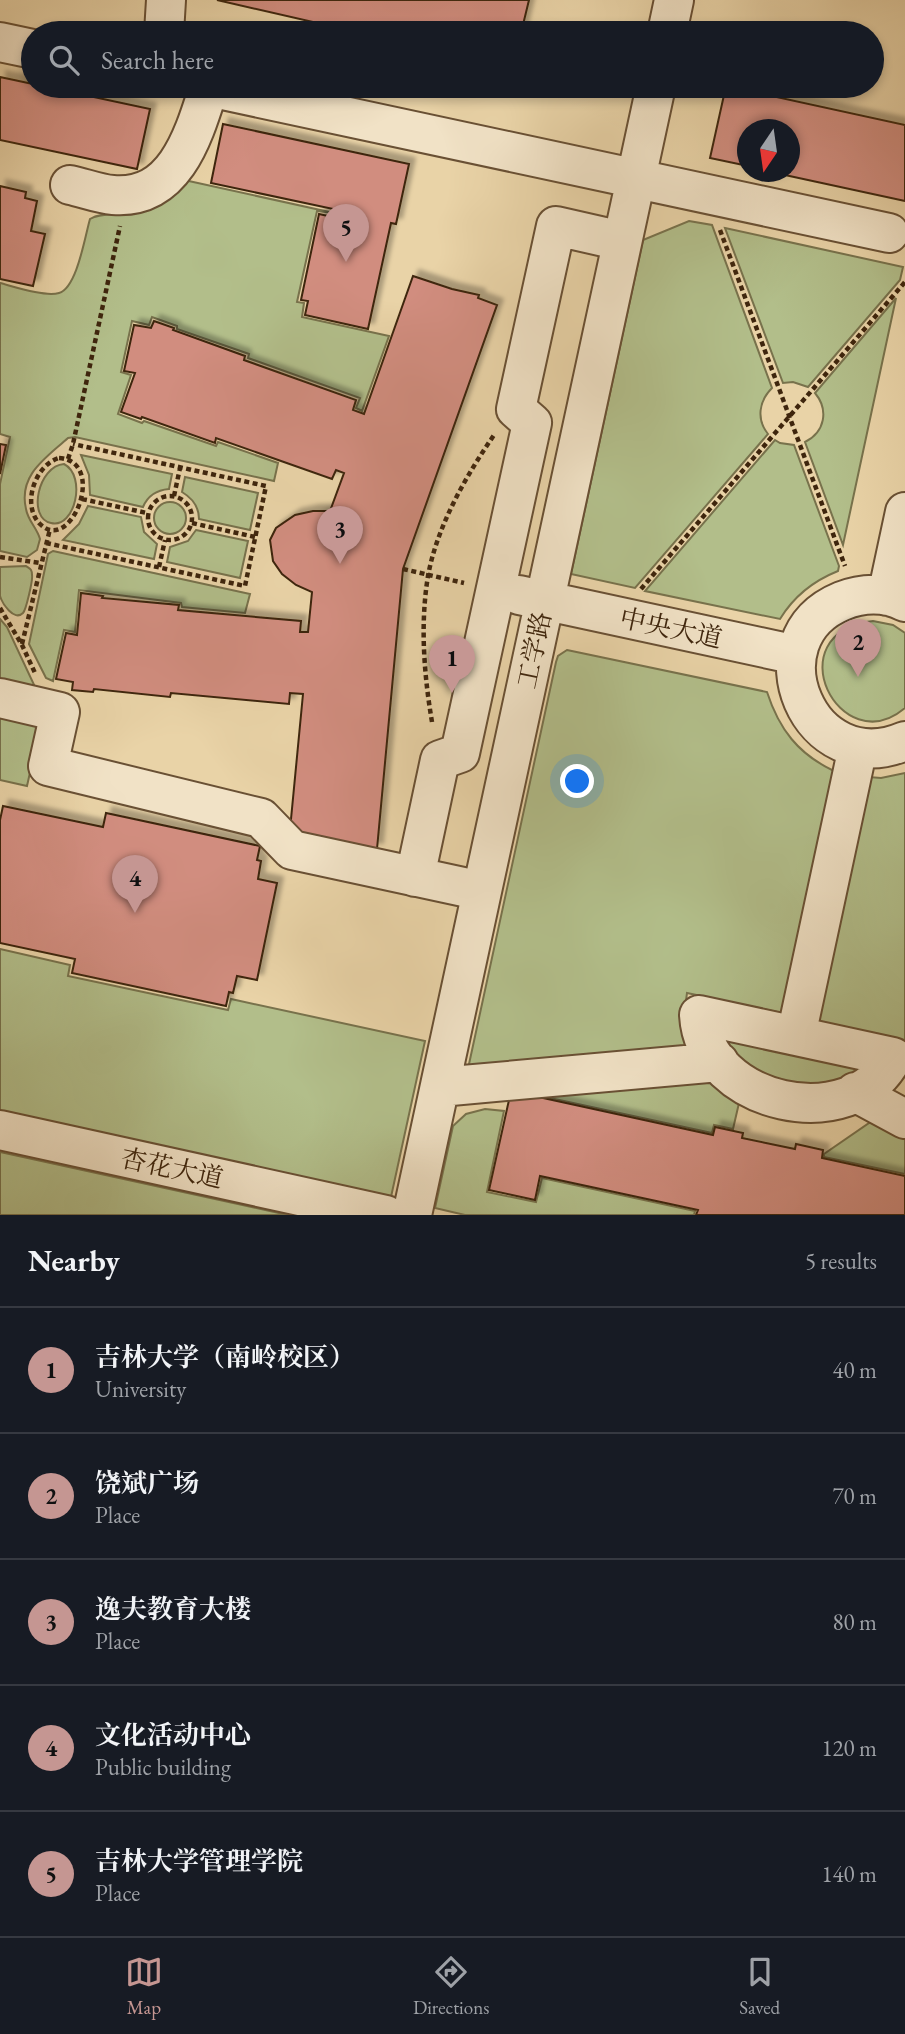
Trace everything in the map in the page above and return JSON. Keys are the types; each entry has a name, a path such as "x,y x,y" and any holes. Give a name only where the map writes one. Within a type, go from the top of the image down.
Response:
{"lane":[{"path":"165,21 166,0"},
{"path":"670,21 674,0"},
{"path":"0,42 21,46"},
{"path":"70,185 112,195 146,190 161,181 176,166 193,135 204,98"},
{"path":"262,98 889,233"},
{"name":"工学路","path":"412,1215 653,98"},
{"path":"415,877 440,760 460,754 474,585 531,423 516,409 555,226 622,241"},
{"path":"905,512 883,598 836,604 822,613 803,638 797,655 797,685 809,715 832,737 858,747 879,748 905,741"},
{"name":"中央大道","path":"474,585 797,655"},
{"path":"0,698 60,712 48,766 261,818 292,850 482,891"},
{"path":"796,1036 858,747"},
{"path":"699,1015 893,1057 886,1070 855,1092 820,1102 782,1101 747,1087 719,1062 700,1030 699,1015"},
{"path":"440,1087 719,1062"},
{"path":"855,1092 905,1119"},
{"name":"杏花大道","path":"0,1130 386,1215"}],"path":[{"path":"68,458 127,194"},
{"path":"706,194 789,417 883,598"},
{"path":"617,616 905,282"},
{"path":"440,760 426,669 425,617 428,575 438,541 467,477 498,430 516,409"},
{"path":"46,543 245,586 266,486 73,444"},
{"path":"68,458 75,463 80,473 82,499 70,522 60,529 50,529 40,524 34,514 32,501 37,476 49,461 68,458"},
{"path":"174,496 180,468"},
{"path":"163,496 174,496 185,501 190,507 192,523 184,536 177,540 165,540 150,529 147,513 156,500 163,496"},
{"path":"82,499 147,513"},
{"path":"192,523 255,537"},
{"path":"22,645 50,529"},
{"path":"159,567 165,540"},
{"path":"0,557 40,563"},
{"path":"403,569 474,585"},
{"path":"0,608 40,683 60,712"}],"green space":[{"path":"175,178 334,213 317,211 297,302 304,303 302,317 389,336 362,411 356,408 360,398 248,358 249,354 177,329 177,326 152,317 149,325 132,321 121,372 131,375 118,414 216,446 218,442 278,463 274,481 75,437 68,438 36,468 26,486 27,513 40,539 37,550 27,557 0,551 0,484 10,437 0,434 0,283 38,293 59,293 71,282 90,219 100,215 134,211"},
{"path":"689,221 712,225 772,388 764,399 761,410 762,422 768,434 635,588 571,574 643,240"},
{"path":"725,228 903,267 900,280 808,387 793,382 783,383"},
{"path":"896,298 843,545 805,442 817,433 823,420 822,406 815,393"},
{"path":"775,440 794,445 839,566 838,571 805,590 791,603 780,619 645,591"},
{"path":"81,455 172,474 169,489 153,494 143,507 90,495 89,475"},
{"path":"64,464 75,479 75,500 66,518 59,523 51,523 39,512 39,492 48,473"},
{"path":"185,477 258,493 250,530 199,519 194,503 182,492"},
{"path":"170,502 182,506 186,518 182,530 170,534 158,530 154,518 158,506"},
{"path":"88,506 141,517 144,532 157,544 154,559 63,540 79,524"},
{"path":"196,530 248,541 240,578 167,562 170,547 188,541"},
{"path":"53,551 250,594 245,613 182,607 181,603 79,590 75,632 64,630 53,681 46,678 29,644 48,554"},
{"path":"26,566 32,571 30,588 23,613 16,615 6,607 0,596 0,567"},
{"path":"0,619 7,627 36,689 0,681"},
{"path":"873,621 893,625 905,633 905,708 881,721 859,719 840,708 828,690 822,668 827,647 843,630"},
{"path":"567,650 767,692 777,718 792,739 810,757 834,771 782,1013 687,993 685,1008 699,1057 466,1078 556,662 558,656"},
{"path":"0,714 41,723 27,786 0,780"},
{"path":"905,773 905,1040 817,1021 869,777 881,778"},
{"path":"0,949 70,965 68,976 228,1010 231,999 425,1041 391,1197 0,1111"},
{"path":"723,1038 863,1068 834,1084 784,1086 742,1063"},
{"path":"708,1079 739,1103 733,1129 714,1125 712,1133 536,1095"},
{"path":"485,1109 504,1111 487,1192 536,1202 542,1178 695,1211 694,1215 465,1215 435,1208 453,1126 466,1114"},
{"path":"872,1121 905,1138 905,1174 824,1157 824,1154"},
{"path":"0,1152 288,1215 0,1215"}],"building":[{"path":"217,0 529,0 524,21 309,21"},
{"path":"0,77 21,81 21,98 98,98 150,109 137,169 0,140"},
{"path":"723,98 781,98 905,125 905,201 800,178 800,119 737,119 737,164 710,158"},
{"path":"223,124 409,164 396,224 391,223 368,329 305,315 308,301 301,300 319,214 337,218 338,210 211,183"},
{"path":"0,186 26,192 25,198 37,201 31,231 45,234 33,286 0,279"},
{"path":"413,276 479,295 478,298 497,305 403,569 377,849 289,840 303,694 290,693 289,704 171,693 170,697 94,689 93,692 72,690 73,682 56,679 66,633 77,635 81,593 103,596 102,598 179,605 178,610 301,621 300,632 308,632 312,592 296,585 282,574 273,561 270,540 276,528 295,515 330,511 344,473 336,470 332,479 216,438 215,443 121,412 135,373 124,371 134,325 151,328 154,321 174,328 173,330 245,356 244,360 356,400 353,410 364,414"},
{"path":"0,444 6,445 0,474"},
{"path":"3,806 103,827 106,813 260,846 257,860 261,861 258,879 277,883 257,980 237,976 226,1006 72,973 75,959 0,943 0,820"},
{"path":"511,1091 713,1135 715,1127 743,1133 742,1138 795,1149 796,1144 823,1150 822,1158 905,1176 905,1215 696,1215 698,1210 540,1176 535,1200 489,1190"}],"place":[{"name":"吉林大学管理学院","path":"346,262"},
{"name":"逸夫教育大楼","path":"340,564"},
{"name":"饶斌广场","path":"858,677"},
{"name":"吉林大学（南岭校区）","path":"452,693"},
{"name":"文化活动中心","path":"135,913"}]}
